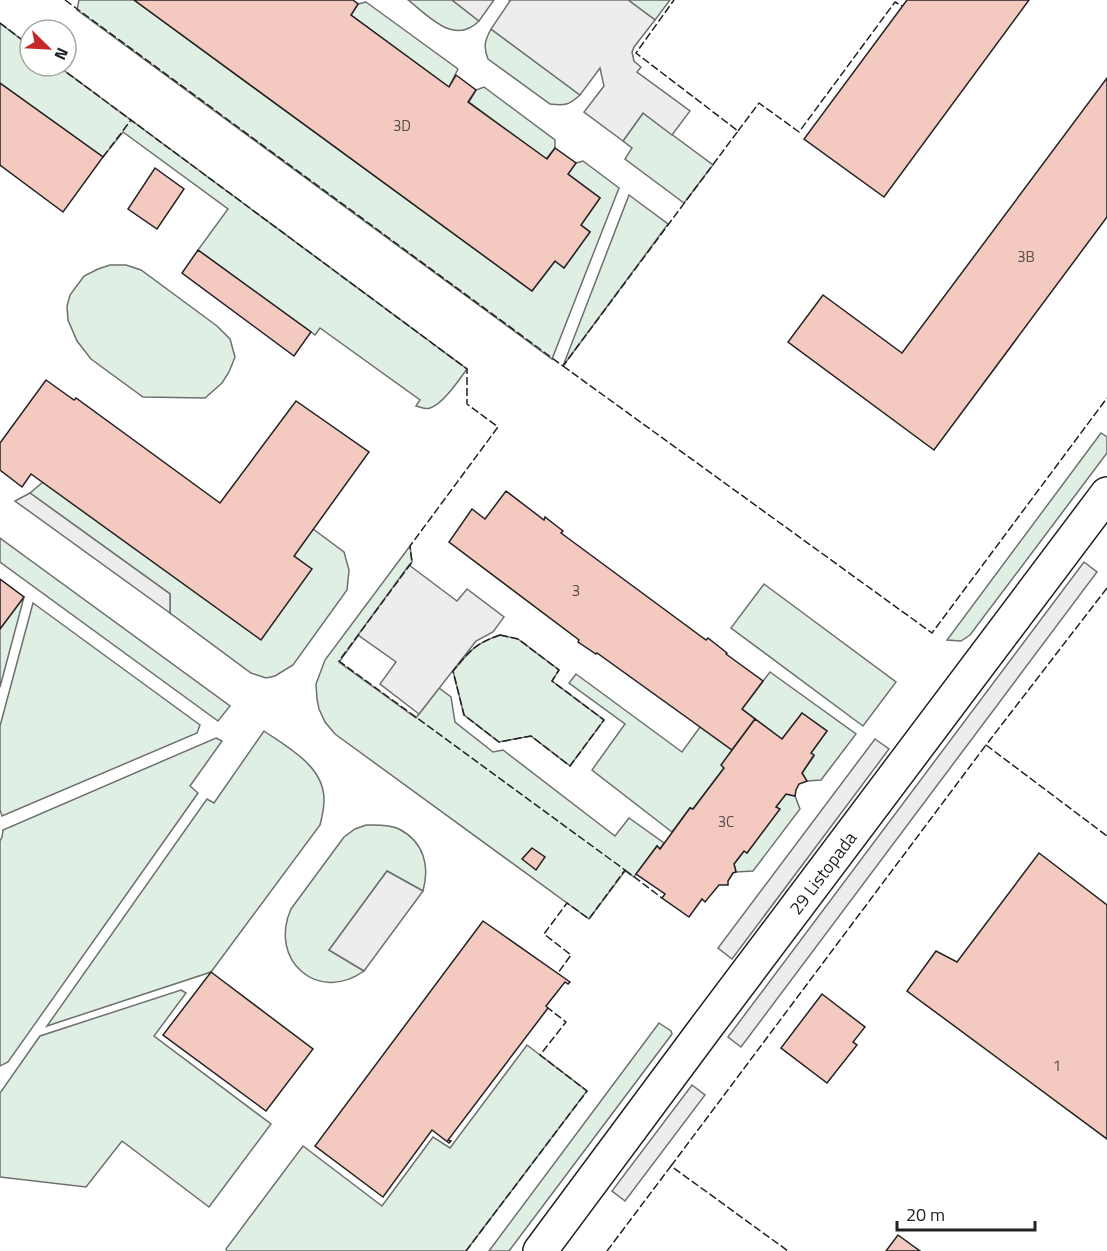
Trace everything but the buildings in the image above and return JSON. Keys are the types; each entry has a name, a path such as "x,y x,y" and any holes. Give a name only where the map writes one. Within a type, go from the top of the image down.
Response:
{"street":[{"name":"29 Listopada","path":"540,1251 1107,494"}],"green space":[{"path":"79,0 134,0 532,291 555,261 564,268 590,232 581,225 600,198 568,174 576,163 583,161 619,188 552,359 77,10"},
{"path":"408,0 452,0 479,21 470,28 460,31 451,30 433,20"},
{"path":"628,0 670,0 655,20"},
{"path":"366,2 458,69 449,87 351,15 358,4"},
{"path":"0,23 18,37 18,78 74,78 467,369 435,406 425,409 416,406 420,400 320,328 315,335 198,250 228,209 123,132 103,157 0,83"},
{"path":"491,29 580,95 566,104 550,104 488,59 485,44"},
{"path":"484,87 555,140 555,148 546,159 469,102 476,90"},
{"path":"643,113 713,165 684,203 625,159 632,148 623,141"},
{"path":"629,195 668,224 563,366"},
{"path":"110,265 126,265 141,270 217,326 230,339 235,357 229,372 222,383 205,398 143,397 91,359 77,341 68,320 67,306 70,295 84,276"},
{"path":"1101,433 1107,437 1107,453 970,635 961,641 947,640"},
{"path":"43,482 311,569 294,556 313,529 344,552 349,570 347,590 293,665 275,676 266,678 251,673 170,613 170,594 30,493"},
{"path":"0,538 230,706 218,721 0,562"},
{"path":"410,546 412,562 339,662 416,718 439,688 451,697 455,722 493,752 503,750 615,836 629,818 664,843 660,849 657,846 634,877 625,871 589,919 335,734 325,722 319,709 316,684 325,660"},
{"path":"764,584 896,682 863,726 731,628"},
{"path":"24,597 0,687 0,629"},
{"path":"33,603 200,725 197,733 2,816 0,810 0,726"},
{"path":"500,635 518,639 559,670 552,681 604,720 570,766 531,736 499,742 464,715 453,671 473,649"},
{"path":"770,672 856,734 821,780 807,781 802,773 814,756 811,753 827,731 802,713 782,739 742,709"},
{"path":"576,674 682,752 700,727 732,750 722,765 724,768 672,832 592,770 625,724 569,683"},
{"path":"264,731 304,760 319,778 324,801 320,825 211,972 47,1026 207,799 214,803"},
{"path":"216,738 222,741 190,786 198,793 8,1062 0,1066 0,841 3,830"},
{"path":"786,794 795,796 800,809 753,871 736,872 734,864 744,851 747,853 779,809 776,807"},
{"path":"366,825 395,827 414,841 423,855 425,864 423,891 387,871 329,950 364,971 347,980 330,982 315,979 302,972 292,960 286,945 286,928 291,909 344,837"},
{"path":"181,990 186,993 154,1036 271,1124 209,1207 122,1141 86,1187 0,1177 0,1093 40,1036"},
{"path":"659,1023 672,1034 509,1251 489,1251"},
{"path":"527,1045 587,1091 466,1251 227,1251 226,1249 303,1146 382,1206 433,1137 450,1148"}],"shaded area":[{"path":"452,0 494,0 479,21"},
{"path":"509,0 628,0 655,20 632,52 634,61 641,67 637,72 690,111 672,135 643,113 623,141 584,112 604,86 600,68 580,95 491,29"},
{"path":"30,493 170,594 170,613 15,501"},
{"path":"1084,562 1097,572 741,1047 728,1037"},
{"path":"409,565 457,601 467,589 504,617 493,632 476,641 419,714 380,684 396,662 358,635"},
{"path":"875,739 889,749 732,959 718,948"},
{"path":"387,871 423,891 364,971 329,950"},
{"path":"692,1085 705,1095 625,1201 612,1191"}],"fence":[{"path":"65,0 563,366 738,131 636,53 674,0"},
{"path":"738,131 759,103 799,132 895,2 902,6"},
{"path":"0,23 18,37"},
{"path":"74,78 467,369 467,404 498,427 410,546 412,562 339,661 625,870 589,919 567,903 544,934 571,955 558,973"},
{"path":"103,157 131,120"},
{"path":"563,366 932,633 1107,398"},
{"path":"1107,588 986,745 1107,836"},
{"path":"500,635 518,639 559,670 552,681 604,720 570,766 531,736 499,742 464,715 453,671 473,649 500,635"},
{"path":"671,1166 986,745"},
{"path":"625,870 662,898"},
{"path":"466,1251 587,1091 540,1055 566,1022 548,1008"},
{"path":"607,1251 671,1166 788,1251"}]}
